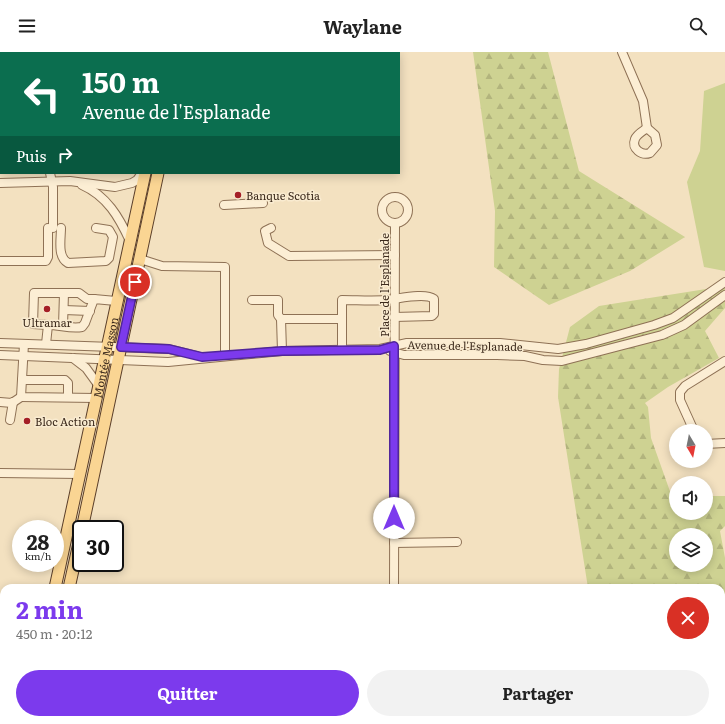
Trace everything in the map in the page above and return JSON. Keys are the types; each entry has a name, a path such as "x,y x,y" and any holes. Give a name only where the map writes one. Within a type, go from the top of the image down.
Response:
{"main road":[{"name":"Montée Masson","path":"55,584 144,174"},
{"name":"Montée Masson","path":"84,520 158,174"},
{"path":"70,584 73,572"}],"street":[{"path":"622,52 643,100 647,128"},
{"path":"0,183 51,177 115,187 135,181 143,174"},
{"path":"51,177 54,228 61,256 64,261 68,263 106,261 110,258 113,237 110,230 96,228"},
{"path":"70,181 90,189 110,205 118,216 130,241"},
{"path":"224,205 263,203"},
{"name":"Place de l'Esplanade","path":"394,584 395,223"},
{"path":"0,261 46,261 54,228"},
{"path":"271,228 265,231 268,243 289,256 395,255"},
{"path":"140,259 162,266 225,267 224,356"},
{"name":"Avenue de l'Esplanade","path":"0,355 168,362 202,357 282,351 394,349 407,343 500,342 558,349 654,325 673,318 725,282"},
{"path":"94,299 82,327 67,328 63,326 33,324 34,293 79,293 87,299 94,299 116,301"},
{"path":"63,326 64,293"},
{"name":"Avenue de l'Esplanade","path":"394,349 404,355 504,355 562,361 662,335 684,325 725,295"},
{"path":"342,349 342,300 433,298 434,311 433,315 430,317 394,318"},
{"path":"252,300 278,300 278,315 281,319 282,351"},
{"path":"64,310 90,311"},
{"path":"281,319 342,319"},
{"path":"46,344 48,325"},
{"name":"Avenue de l'Esplanade","path":"0,343 169,349 202,357"},
{"path":"21,396 24,344"},
{"path":"73,358 86,368 99,386"},
{"path":"691,424 680,400 680,392 685,386 725,361"},
{"path":"22,380 65,380 68,384 68,397"},
{"path":"0,402 13,402 21,396 96,398"},
{"path":"10,420 13,402"},
{"path":"713,444 725,443"},
{"path":"0,473 79,474"},
{"path":"394,543 458,542"}],"green space":[{"path":"473,52 548,52 579,171 685,237 630,271 549,305 494,267 495,211"},
{"path":"725,83 725,271 704,267 687,182 700,151 704,91"},
{"path":"725,286 725,308 705,331 719,358 668,387 645,403 648,407 651,438 669,489 669,520 713,520 713,496 725,496 725,526 720,531 725,558 725,584 587,584 558,397 559,369 570,327 599,306"}],"place":[{"name":"Banque Scotia","path":"238,195"},
{"name":"Ultramar","path":"47,309"},
{"name":"Bloc Action","path":"27,421"}],"route":[{"path":"135,282 121,347 169,349 202,357 282,351 342,349 380,350 394,346 394,518"}]}
